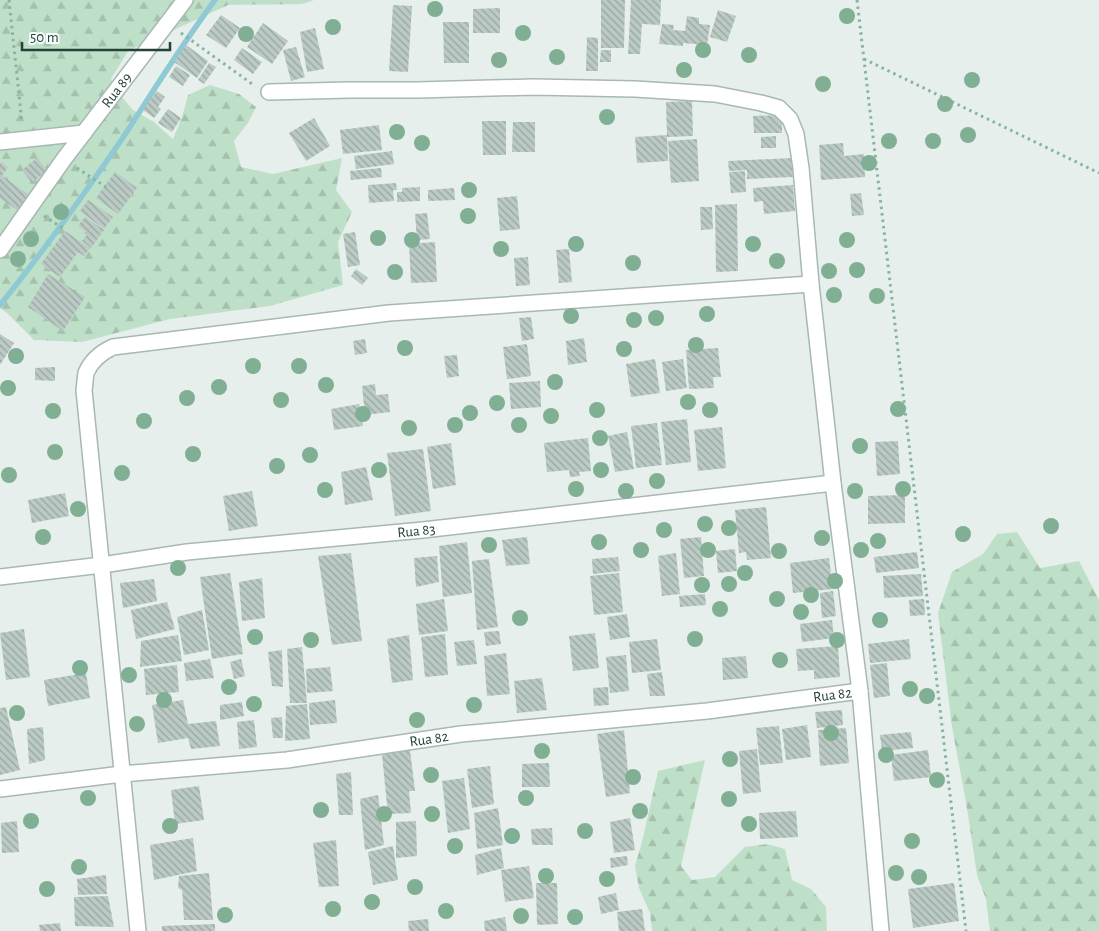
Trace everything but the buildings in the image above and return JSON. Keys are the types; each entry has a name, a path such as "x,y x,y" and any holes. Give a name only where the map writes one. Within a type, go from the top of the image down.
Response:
{"street":[{"name":"Rua 89","path":"0,250 84,132 185,0"},
{"path":"269,92 534,87 635,89 715,94 761,102 779,108 790,119 796,134 833,483 860,691 881,931"},
{"path":"0,142 84,132"},
{"path":"138,931 84,390 86,374 96,359 113,347 389,313 811,284"},
{"name":"Rua 83","path":"0,577 102,565 186,552 423,530 833,483"},
{"name":"Rua 82","path":"0,789 122,774 287,760 462,734 707,712 860,691"}],"path":[{"path":"9,0 24,139"},
{"path":"857,0 966,931"},
{"path":"177,30 253,85 269,92"},
{"path":"864,59 1099,173"},
{"path":"82,171 106,187"},
{"path":"48,219 64,229"}],"green space":[{"path":"0,0 314,0 302,4 228,5 128,51 111,79 133,110 154,122 173,139 188,95 210,85 239,94 256,107 248,123 234,141 241,167 273,174 342,158 336,190 352,212 338,242 343,285 270,306 170,319 82,342 34,340 0,308"},
{"path":"1017,532 1040,568 1079,561 1099,600 1099,931 990,931 986,899 977,875 952,727 938,613 952,572 983,554 997,534"},
{"path":"705,760 681,866 692,880 715,877 745,847 767,844 785,849 792,880 811,889 826,907 827,931 652,931 650,913 639,888 635,866 658,771"}],"waterway":[{"path":"0,305 94,179 215,0"}]}
